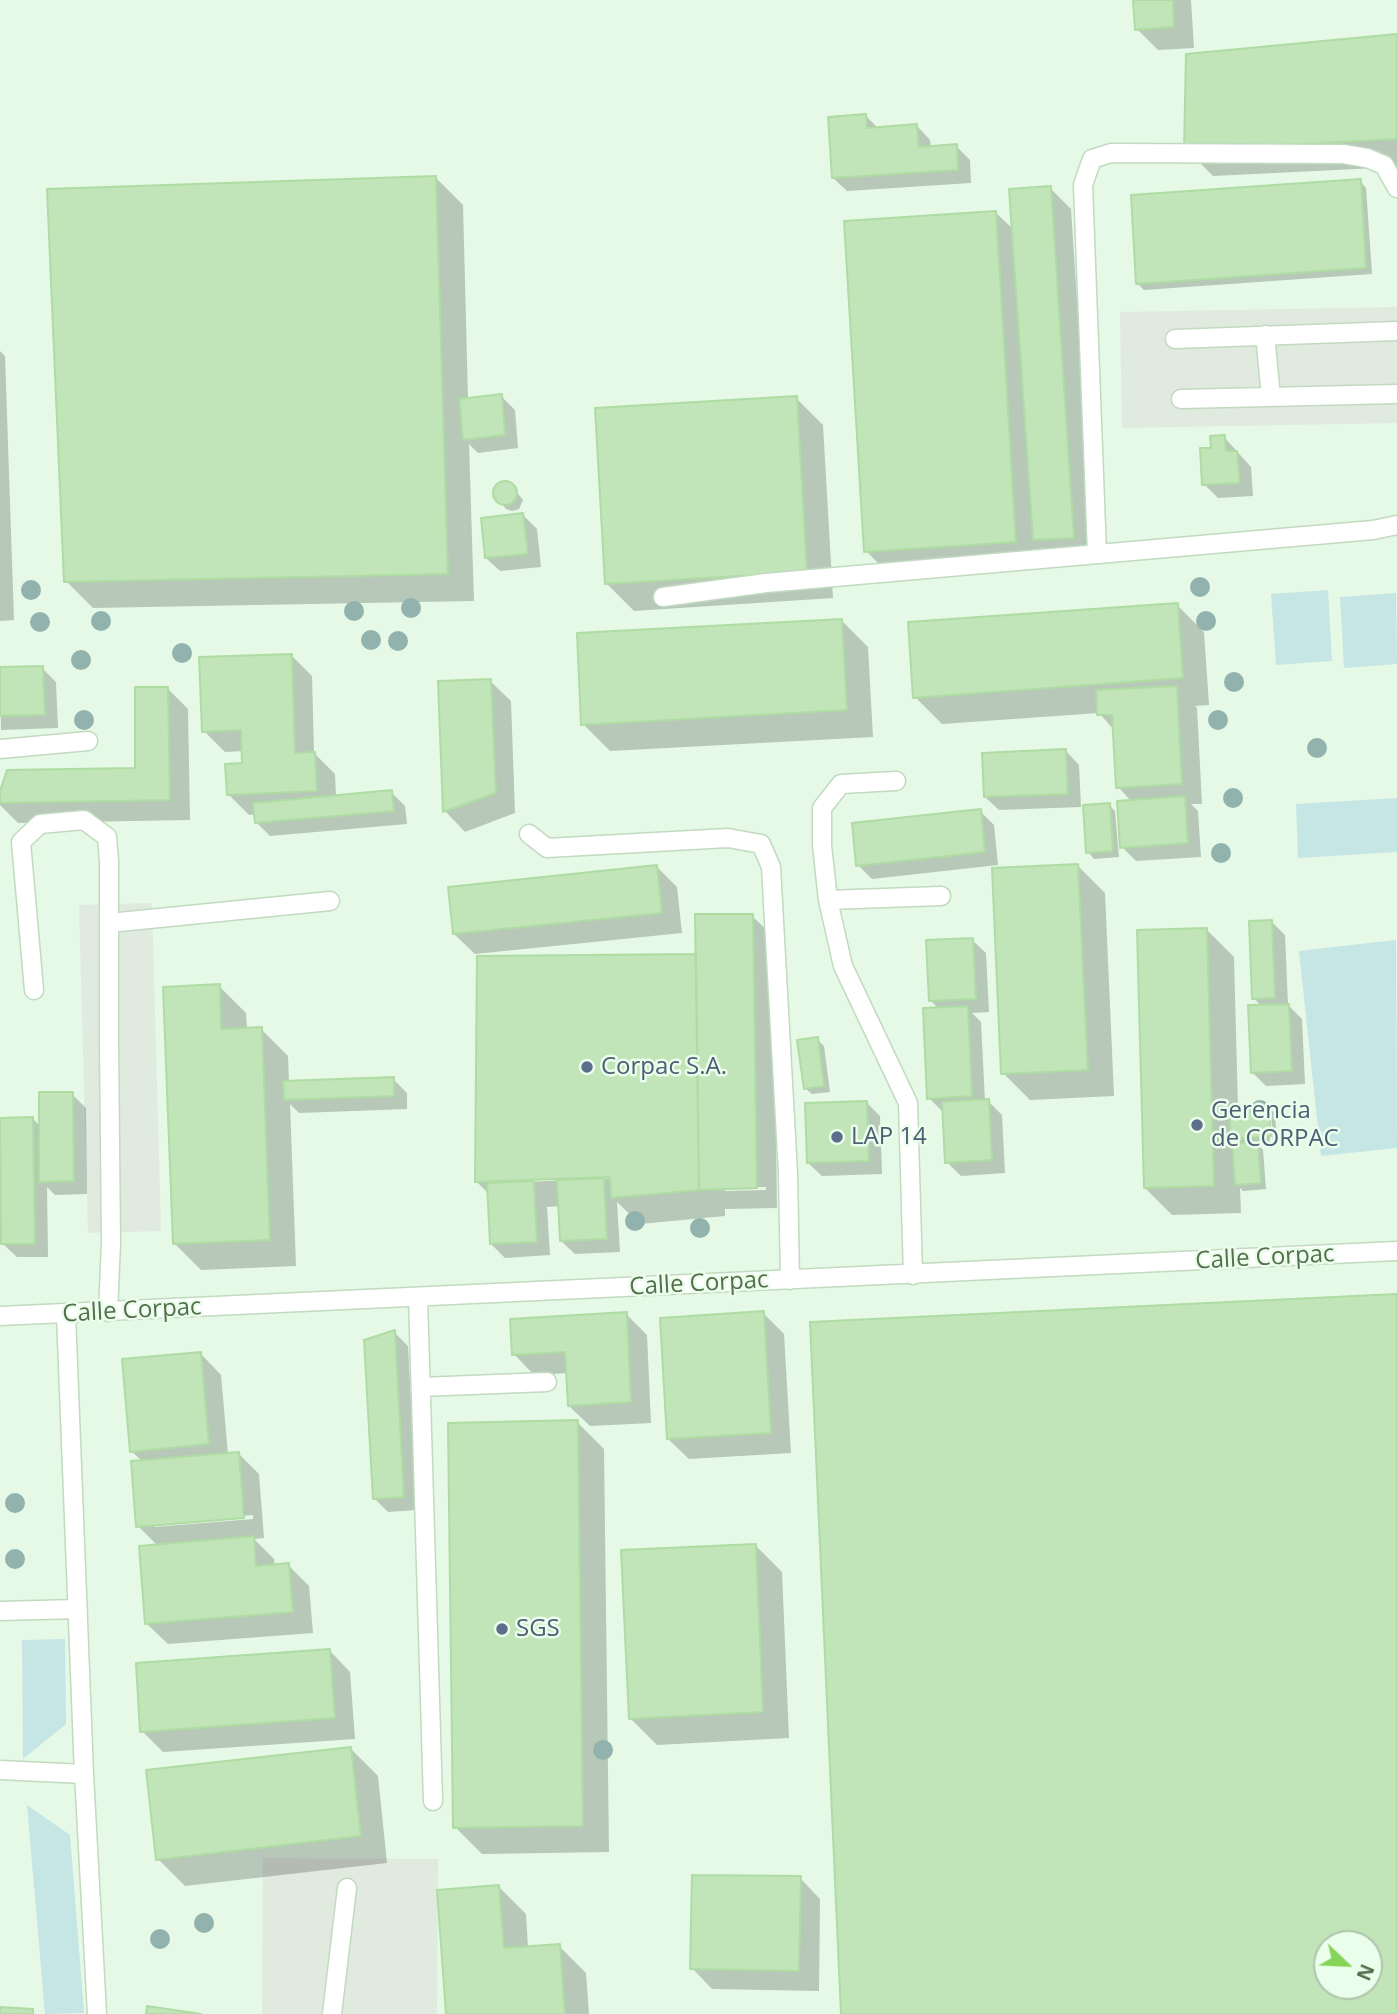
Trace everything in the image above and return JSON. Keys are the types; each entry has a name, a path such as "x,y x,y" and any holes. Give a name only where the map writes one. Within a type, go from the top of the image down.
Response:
{"lane":[{"path":"1097,554 1083,185 1092,159 1111,153 1343,154 1367,158 1384,165 1397,186"},
{"path":"1175,339 1397,331"},
{"path":"1265,335 1270,397"},
{"path":"1181,400 1397,394"},
{"path":"663,597 1041,552 1097,554 1373,530 1397,525"},
{"path":"0,749 88,741"},
{"path":"896,781 841,784 822,808 821,845 828,900 843,966 908,1103 913,1275"},
{"path":"34,990 21,842 40,824 83,820 107,836 110,861 111,1243 108,1312"},
{"path":"529,834 547,848 728,838 761,844 771,867 788,1173 790,1280"},
{"path":"828,900 941,896"},
{"path":"109,923 330,901"},
{"name":"Calle Corpac","path":"0,1316 1397,1251"},
{"path":"418,1297 433,1801"},
{"path":"66,1314 84,1774 97,2014"},
{"path":"421,1387 547,1382"},
{"path":"0,1611 78,1609"},
{"path":"0,1770 84,1774"},
{"path":"332,2014 347,1888"}],"shaded area":[{"path":"1397,307 1397,423 1122,428 1120,312"},
{"path":"1328,590 1332,661 1276,665 1271,594"},
{"path":"1396,593 1397,664 1344,668 1340,597"},
{"path":"1397,798 1397,852 1298,858 1296,804"},
{"path":"152,903 161,1231 88,1233 79,905"},
{"path":"1396,940 1397,1148 1321,1156 1299,951"},
{"path":"65,1639 66,1724 23,1759 22,1640"},
{"path":"27,1805 70,1835 84,2013 45,2014"},
{"path":"263,1858 438,1859 437,2014 262,2014"}],"building":[{"path":"1133,0 1173,0 1174,27 1135,30"},
{"path":"1397,34 1397,139 1184,150 1186,54"},
{"path":"866,114 867,128 917,124 919,147 957,144 958,170 832,178 828,117"},
{"path":"436,176 448,574 64,582 47,189"},
{"path":"1361,179 1366,268 1136,284 1131,195"},
{"path":"1051,186 1074,538 1033,540 1009,189"},
{"path":"996,211 1016,542 864,552 844,221"},
{"path":"502,394 505,435 463,440 459,399"},
{"path":"797,396 807,572 605,584 595,408"},
{"path":"1225,435 1226,451 1237,451 1240,483 1202,485 1200,448 1211,448 1210,436"},
{"path":"505,481 514,484 517,493 514,502 505,505 496,502 493,493 496,484"},
{"path":"523,513 528,554 485,558 481,518"},
{"path":"1178,603 1183,678 913,698 908,622"},
{"path":"842,619 847,710 581,725 577,633"},
{"path":"292,654 295,753 315,752 317,791 227,795 225,764 242,763 241,730 202,732 199,657"},
{"path":"43,666 45,715 0,716 0,667"},
{"path":"491,679 496,793 443,812 438,681"},
{"path":"1177,686 1182,784 1116,788 1112,715 1097,715 1096,690"},
{"path":"135,687 168,687 170,800 0,803 0,791 7,770 135,768"},
{"path":"1066,749 1068,794 984,797 982,753"},
{"path":"392,790 394,811 255,823 253,803"},
{"path":"1185,796 1188,843 1120,848 1117,801"},
{"path":"1110,803 1113,851 1086,853 1083,805"},
{"path":"981,809 985,852 856,866 852,823"},
{"path":"1078,864 1088,1070 1001,1074 992,868"},
{"path":"657,865 662,913 453,934 448,887"},
{"path":"695,914 753,914 757,1188 699,1190"},
{"path":"1272,920 1275,998 1252,999 1249,921"},
{"path":"1207,928 1214,1186 1144,1188 1137,930"},
{"path":"973,938 976,999 929,1001 926,940"},
{"name":"Corpac S.A.","path":"696,954 699,1190 611,1198 610,1177 475,1182 477,956"},
{"path":"220,984 221,1029 262,1027 270,1240 173,1244 163,987"},
{"path":"1289,1004 1292,1071 1251,1073 1248,1005"},
{"path":"968,1006 972,1096 927,1099 923,1008"},
{"path":"818,1037 824,1086 804,1089 797,1040"},
{"path":"394,1077 394,1096 284,1100 283,1081"},
{"path":"39,1092 73,1092 74,1181 39,1182"},
{"path":"989,1099 992,1160 945,1163 942,1102"},
{"path":"867,1101 869,1161 807,1163 805,1103"},
{"path":"1269,1105 1271,1136 1231,1139 1229,1108"},
{"path":"33,1117 35,1244 1,1244 0,1118"},
{"path":"1258,1142 1261,1183 1235,1185 1232,1144"},
{"path":"604,1178 607,1239 560,1241 557,1180"},
{"path":"534,1181 537,1242 490,1244 487,1183"},
{"path":"1397,1294 1397,2014 841,2014 810,1322"},
{"path":"764,1311 771,1433 667,1439 660,1318"},
{"path":"627,1312 631,1402 568,1406 565,1352 512,1355 510,1319"},
{"path":"395,1330 404,1497 373,1499 364,1340"},
{"path":"201,1352 209,1444 130,1452 122,1359"},
{"path":"578,1420 583,1826 453,1828 448,1423"},
{"path":"239,1452 244,1518 136,1527 131,1461"},
{"path":"254,1536 256,1566 289,1563 293,1612 145,1624 139,1546"},
{"path":"756,1544 763,1712 629,1719 621,1550"},
{"path":"330,1649 335,1718 140,1732 136,1663"},
{"path":"351,1747 361,1836 156,1860 146,1770"},
{"path":"692,1875 801,1876 799,1971 690,1969"},
{"path":"499,1885 504,1948 560,1944 565,2014 446,2014 437,1890"},
{"path":"147,2006 201,2014 146,2014"},
{"path":"0,2007 33,2009 33,2014 0,2014"}],"place":[{"name":"Corpac S.A.","path":"587,1067"},
{"name":"Gerencia de CORPAC","path":"1197,1125"},
{"name":"LAP 14","path":"837,1137"},
{"name":"SGS","path":"502,1629"}]}
